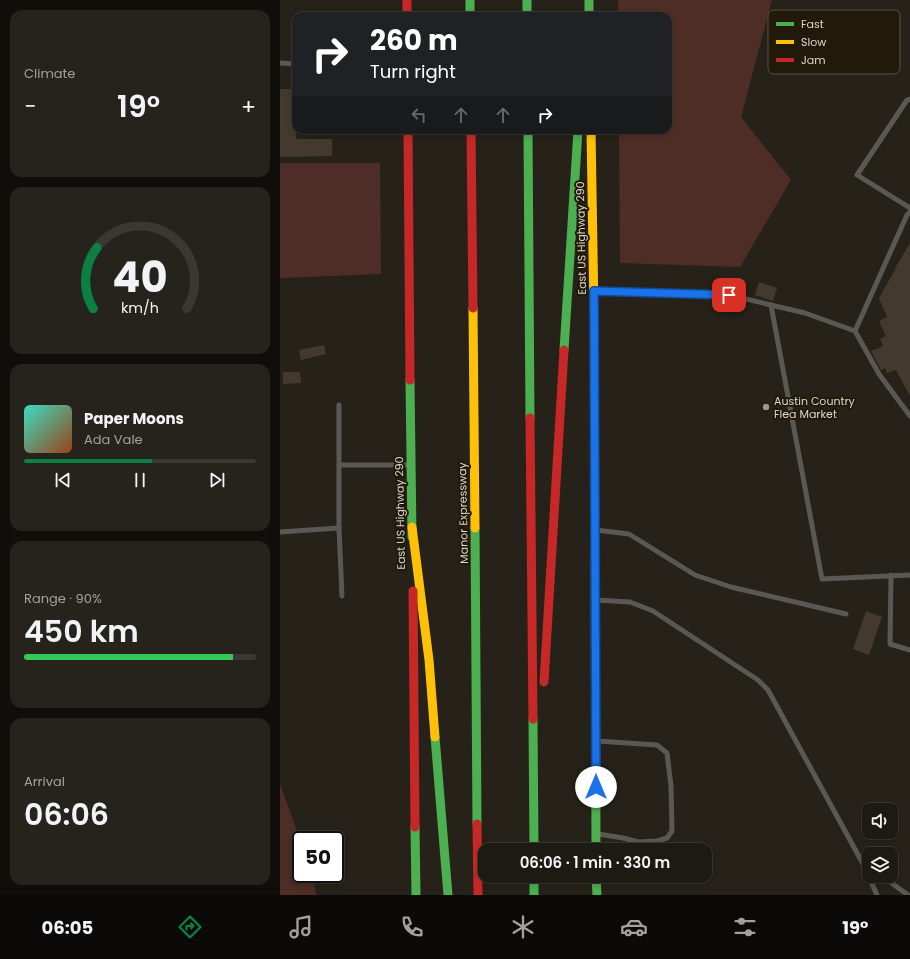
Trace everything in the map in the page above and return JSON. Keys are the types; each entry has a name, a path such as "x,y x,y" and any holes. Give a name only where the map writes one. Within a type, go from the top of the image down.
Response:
{"main road":[{"path":"407,0 407,12"},
{"path":"470,0 470,12"},
{"path":"526,0 527,12"},
{"path":"589,0 589,12"},
{"name":"East US Highway 290","path":"408,134 416,895"},
{"name":"Manor Expressway","path":"471,134 478,895"},
{"path":"528,134 534,843"},
{"path":"533,750 543,692 578,134"},
{"name":"East US Highway 290","path":"591,134 594,291 596,843"},
{"path":"412,527 429,660 448,895"},
{"path":"534,883 534,895"},
{"path":"596,883 597,895"}],"lane":[{"path":"280,63 292,64"},
{"path":"910,99 907,100 857,174 910,208"},
{"path":"855,331 907,215 910,212"},
{"path":"594,291 729,295 805,313 855,331 879,374 910,416"},
{"path":"771,305 822,578 910,575"},
{"path":"339,405 339,528 342,596"},
{"path":"339,465 411,465"},
{"path":"280,532 339,528"},
{"path":"595,530 629,534 695,575 732,587 846,614"},
{"path":"891,575 890,644 910,650"},
{"path":"595,600 630,602 653,611 758,680 768,690 862,862"},
{"path":"596,741 657,745 667,753 671,786 672,831 667,838 657,841 638,842 624,838 596,834"},
{"path":"872,883 877,895"},
{"path":"892,883 908,895"}],"shaded area":[{"path":"618,0 772,0 769,10 768,10 768,15 741,117 791,180 740,267 620,263 619,134 672,134 672,12 618,12"},
{"path":"280,163 380,163 381,274 280,278"},
{"path":"280,784 297,831 292,831 292,883 314,883 316,895 280,895"}],"building":[{"path":"280,89 292,89 292,134 296,134 296,139 332,139 332,156 280,157"},
{"path":"910,243 910,396 896,370 887,373 885,368 881,370 871,351 883,346 880,339 886,336 879,321 887,317 879,298"},
{"path":"759,282 777,288 773,301 755,295"},
{"path":"324,345 326,354 301,360 299,350"},
{"path":"283,372 300,372 301,383 283,384"},
{"path":"866,611 882,617 869,655 853,649"}],"traffic: fast":[{"path":"470,0 470,12"},
{"path":"527,0 527,12"},
{"path":"589,0 589,12"},
{"path":"528,134 530,418"},
{"path":"564,350 578,134"},
{"path":"410,380 412,537"},
{"path":"475,528 477,824"},
{"path":"595,540 596,843"},
{"path":"533,719 534,843"},
{"path":"435,737 448,895"},
{"path":"415,827 416,895"},
{"path":"534,883 534,895"},
{"path":"596,883 597,895"}],"traffic: slow":[{"path":"591,134 594,312"},
{"path":"473,308 475,528"},
{"path":"412,527 429,660 435,737"}],"traffic: jam":[{"path":"407,0 407,12"},
{"path":"408,134 410,380"},
{"path":"471,134 473,308"},
{"path":"594,312 595,540"},
{"path":"544,682 564,350"},
{"path":"530,418 533,719"},
{"path":"413,591 415,827"},
{"path":"477,824 478,895"}],"place":[{"name":"Austin Country Flea Market","path":"766,407"}],"route":[{"path":"596,787 594,291 729,295"}]}
